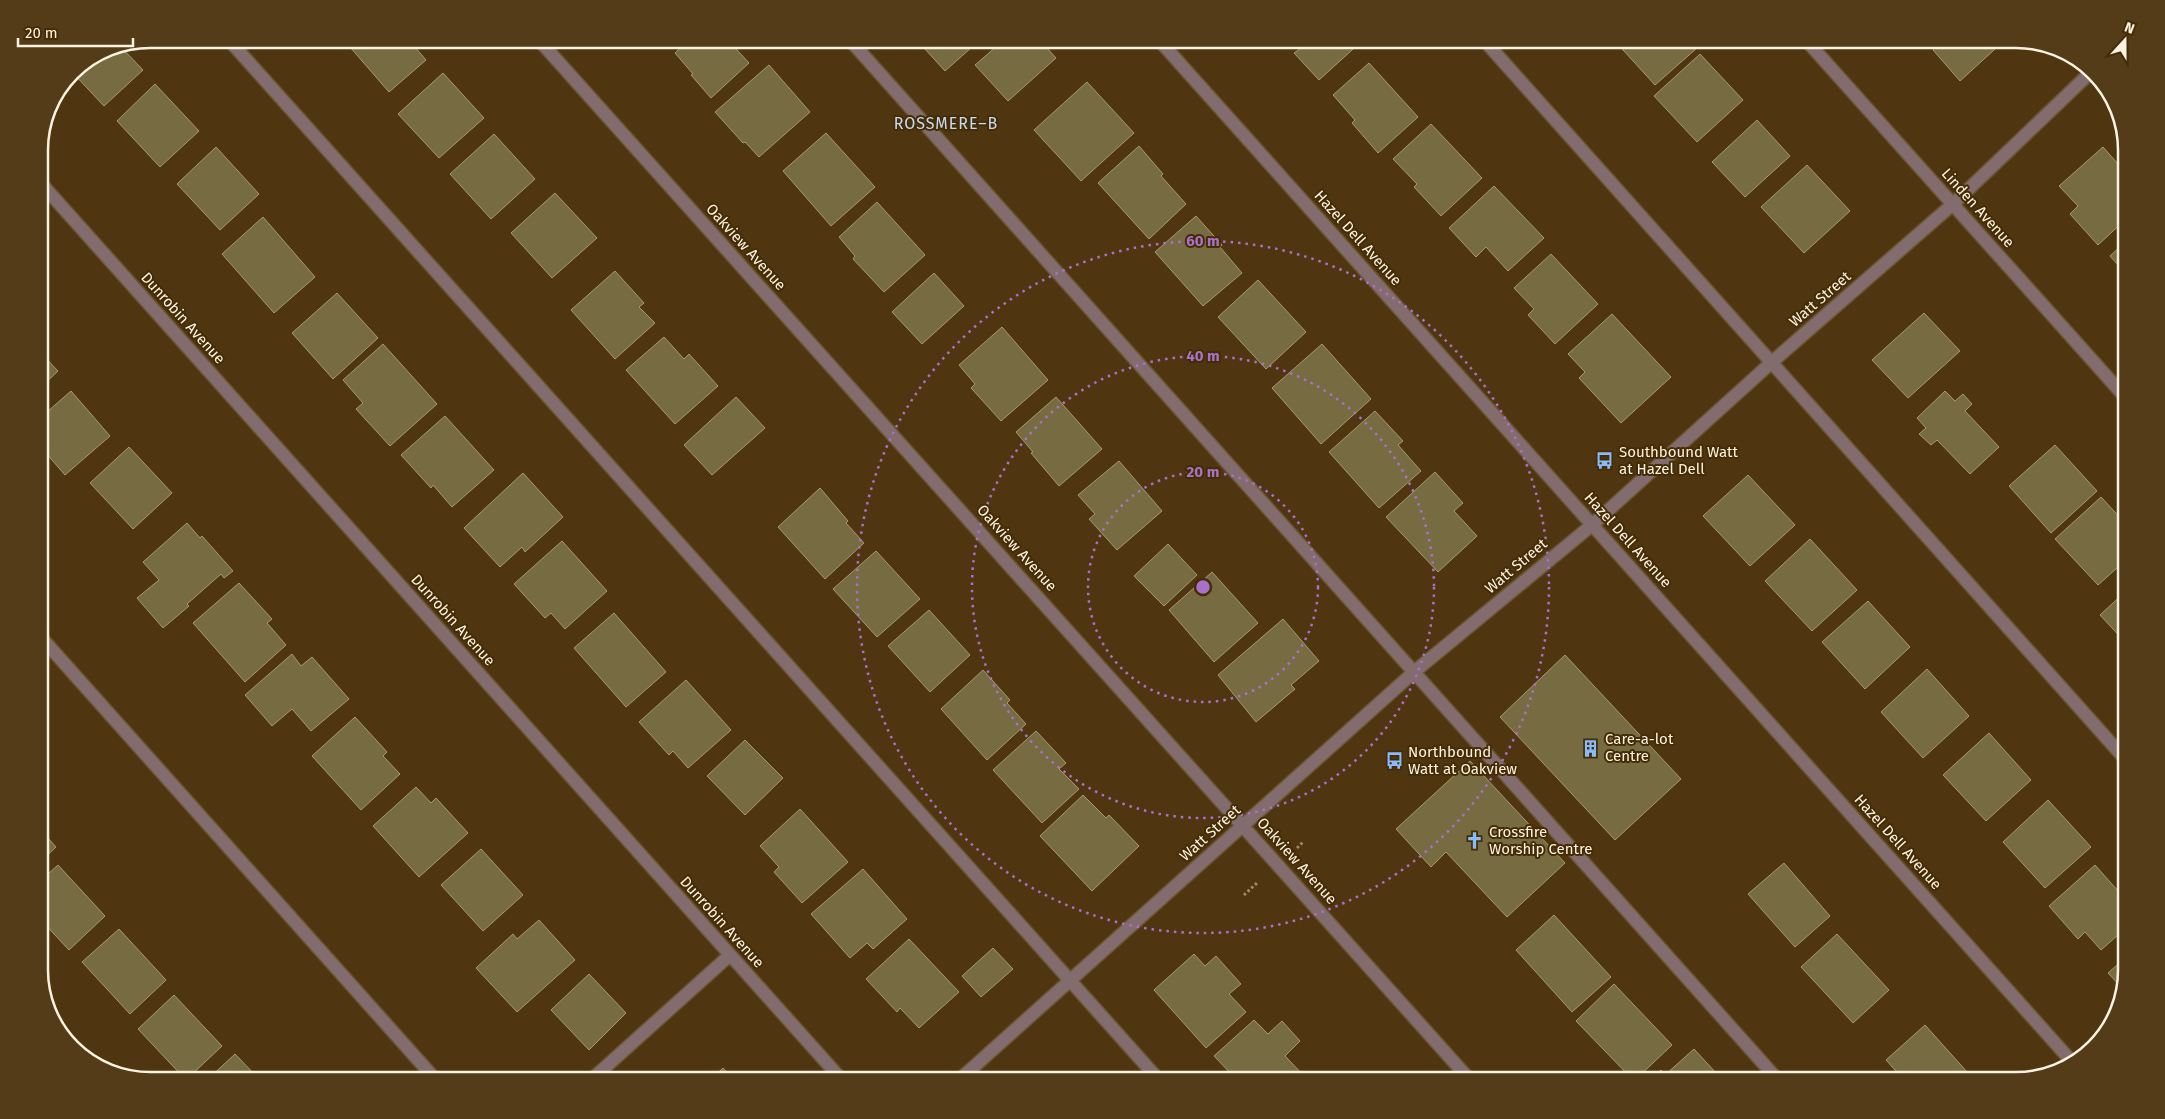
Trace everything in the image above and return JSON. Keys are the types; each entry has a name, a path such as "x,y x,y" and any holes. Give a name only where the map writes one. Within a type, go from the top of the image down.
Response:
{"street":[{"path":"236,48 1152,1072"},
{"name":"Oakview Avenue","path":"546,48 1463,1072"},
{"path":"857,48 1771,1072"},
{"name":"Hazel Dell Avenue","path":"1166,48 2067,1057"},
{"path":"1491,48 2118,751"},
{"name":"Linden Avenue","path":"1813,48 2117,388"},
{"name":"Watt Street","path":"968,1072 1414,672 1592,524 1772,362 1953,204 2086,76"},
{"name":"Dunrobin Avenue","path":"48,192 835,1072"},
{"path":"48,645 429,1072"},
{"path":"600,1072 730,956"}],"building":[{"path":"351,48 416,48 426,60 389,92"},
{"path":"680,48 735,48 749,63 711,98 675,53"},
{"path":"924,48 971,48 945,71"},
{"path":"995,48 1047,48 1056,58 1008,101 975,65"},
{"path":"1354,48 1319,80 1294,53 1300,49"},
{"path":"1621,48 1697,48 1655,85"},
{"path":"1935,48 1996,48 1960,81 1933,50"},
{"path":"124,51 143,70 104,106 77,77 105,58"},
{"path":"1700,54 1743,100 1697,142 1654,96"},
{"path":"1369,63 1418,117 1378,153 1352,123 1355,120 1333,95"},
{"path":"769,65 810,112 759,157 745,142 743,143 715,112"},
{"path":"443,73 484,118 439,158 398,114"},
{"path":"1087,82 1134,133 1081,181 1034,130"},
{"path":"155,84 199,131 160,167 117,121"},
{"path":"1757,120 1790,156 1745,197 1712,162"},
{"path":"1431,124 1482,178 1441,216 1414,187 1417,184 1393,159"},
{"path":"826,133 875,187 831,226 783,171"},
{"path":"494,134 535,179 491,219 450,174"},
{"path":"1139,146 1163,174 1161,176 1186,204 1149,239 1098,183"},
{"path":"216,147 259,194 220,230 177,184"},
{"path":"2103,147 2117,163 2117,227 2098,245 2070,214 2078,206 2059,186"},
{"path":"1807,165 1850,211 1804,253 1761,207"},
{"path":"1494,186 1544,238 1508,271 1486,247 1476,257 1449,228"},
{"path":"555,193 597,238 552,278 511,233"},
{"path":"877,202 925,255 884,292 853,259 855,256 839,237"},
{"path":"1196,216 1222,245 1220,247 1242,273 1203,306 1155,252"},
{"path":"263,217 315,277 274,313 222,254"},
{"path":"2117,249 2117,264 2110,256"},
{"path":"1551,254 1598,304 1555,344 1528,315 1534,309 1514,288"},
{"path":"615,271 644,303 639,307 655,323 615,359 571,310"},
{"path":"934,273 964,306 922,344 892,312"},
{"path":"1258,280 1306,332 1266,369 1218,317"},
{"path":"337,293 378,338 333,379 292,333"},
{"path":"1924,313 1960,351 1908,398 1872,360"},
{"path":"1612,314 1671,377 1621,423 1579,378 1585,372 1568,354"},
{"path":"1002,327 1048,380 1001,421 971,388 975,384 959,365"},
{"path":"664,337 684,359 689,354 718,386 675,424 626,370"},
{"path":"383,344 437,404 390,446 356,409 363,403 343,380"},
{"path":"1322,344 1371,399 1321,444 1272,388"},
{"path":"48,360 58,371 48,380"},
{"path":"71,391 110,436 65,475 48,455 48,411"},
{"path":"1945,391 1955,401 1963,394 1972,404 1965,411 1999,447 1970,474 1937,440 1931,445 1919,434 1926,428 1917,418"},
{"path":"736,397 765,428 712,475 684,445"},
{"path":"1056,397 1102,449 1059,486 1016,432"},
{"path":"1375,411 1403,441 1398,445 1421,471 1379,508 1329,452"},
{"path":"445,416 494,470 452,507 433,485 431,488 401,455"},
{"path":"2055,445 2097,491 2051,533 2009,486"},
{"path":"129,447 172,493 133,529 90,483"},
{"path":"1119,461 1162,511 1117,550 1089,519 1095,514 1078,495"},
{"path":"1435,472 1463,503 1454,511 1477,536 1438,572 1386,517"},
{"path":"523,473 563,517 525,552 522,547 500,567 464,528"},
{"path":"1748,475 1795,525 1750,566 1703,516"},
{"path":"820,488 848,521 846,523 864,543 825,579 778,527"},
{"path":"2101,497 2117,515 2118,568 2098,585 2055,539"},
{"path":"187,523 200,538 202,536 233,571 224,578 221,574 187,604 189,606 163,628 137,598 159,580 143,562"},
{"path":"1810,539 1857,590 1812,631 1765,581"},
{"path":"562,541 607,591 565,629 551,613 545,618 514,584"},
{"path":"1168,544 1197,575 1164,606 1134,576"},
{"path":"876,551 920,599 877,637 833,589"},
{"path":"1212,572 1258,623 1214,662 1169,610"},
{"path":"239,583 272,619 267,623 286,645 245,682 193,623"},
{"path":"2118,599 2118,634 2100,615"},
{"path":"1868,601 1910,647 1865,689 1822,642"},
{"path":"929,610 970,655 930,692 888,646"},
{"path":"614,613 666,672 626,707 574,648"},
{"path":"1283,619 1319,661 1291,685 1295,689 1256,722 1218,675"},
{"path":"292,654 301,666 312,657 349,699 311,731 292,709 272,726 245,695"},
{"name":"Care-a-lot Centre","path":"1565,655 1681,779 1615,840 1500,717"},
{"path":"1927,669 1969,716 1923,758 1881,712"},
{"path":"983,670 1010,700 1007,703 1026,724 987,760 941,709"},
{"path":"686,680 731,730 688,768 673,751 669,755 639,722"},
{"path":"355,717 387,752 383,756 400,774 361,810 312,756"},
{"path":"1036,731 1066,763 1059,769 1079,789 1042,823 993,770"},
{"path":"1989,733 2031,780 1986,821 1943,775"},
{"path":"745,740 783,778 745,815 707,776"},
{"name":"Crossfire Worship Centre","path":"1470,761 1565,863 1507,917 1446,852 1431,867 1396,829"},
{"path":"416,787 431,803 436,798 468,833 419,877 373,826"},
{"path":"1083,795 1106,818 1109,815 1139,846 1092,891 1040,836"},
{"path":"2048,800 2091,847 2045,888 2003,842"},
{"path":"800,809 848,862 802,903 774,872 779,867 760,846"},
{"path":"48,838 56,847 48,855"},
{"path":"481,849 523,895 483,931 441,885"},
{"path":"1784,863 1830,916 1795,947 1748,894"},
{"path":"58,865 105,916 69,950 48,928 48,874"},
{"path":"2095,865 2118,891 2118,935 2101,950 2085,932 2078,939 2049,906"},
{"path":"863,869 907,919 873,949 867,943 850,958 811,914"},
{"path":"1554,915 1611,977 1572,1012 1516,950"},
{"path":"539,920 575,960 517,1012 476,968 513,934 517,939"},
{"path":"119,929 166,980 130,1014 82,962"},
{"path":"1837,934 1889,990 1853,1023 1801,967"},
{"path":"909,939 959,992 919,1028 900,1008 897,1012 866,979"},
{"path":"993,948 1013,969 981,997 962,976"},
{"path":"1194,954 1205,966 1216,956 1241,984 1229,994 1246,1012 1206,1048 1154,990"},
{"path":"2118,964 2117,982 2108,973"},
{"path":"589,974 626,1013 589,1050 551,1010"},
{"path":"1614,984 1672,1045 1643,1072 1625,1072 1576,1021"},
{"path":"174,995 222,1046 194,1072 178,1072 138,1029"},
{"path":"1254,1020 1268,1034 1282,1021 1300,1041 1285,1056 1300,1072 1229,1072 1214,1056"},
{"path":"1925,1025 1967,1072 1897,1072 1886,1060"},
{"path":"1694,1049 1715,1072 1668,1072"},
{"path":"235,1054 252,1072 216,1072"},
{"path":"723,1068 727,1072 719,1072"}],"place":[{"name":"Southbound Watt at Hazel Dell","path":"1605,461"},
{"name":"Care-a-lot Centre","path":"1591,748"},
{"name":"Northbound Watt at Oakview","path":"1394,761"},
{"name":"Crossfire Worship Centre","path":"1475,841"}],"district":[{"name":"ROSSMERE–B","path":"946,123"}]}
